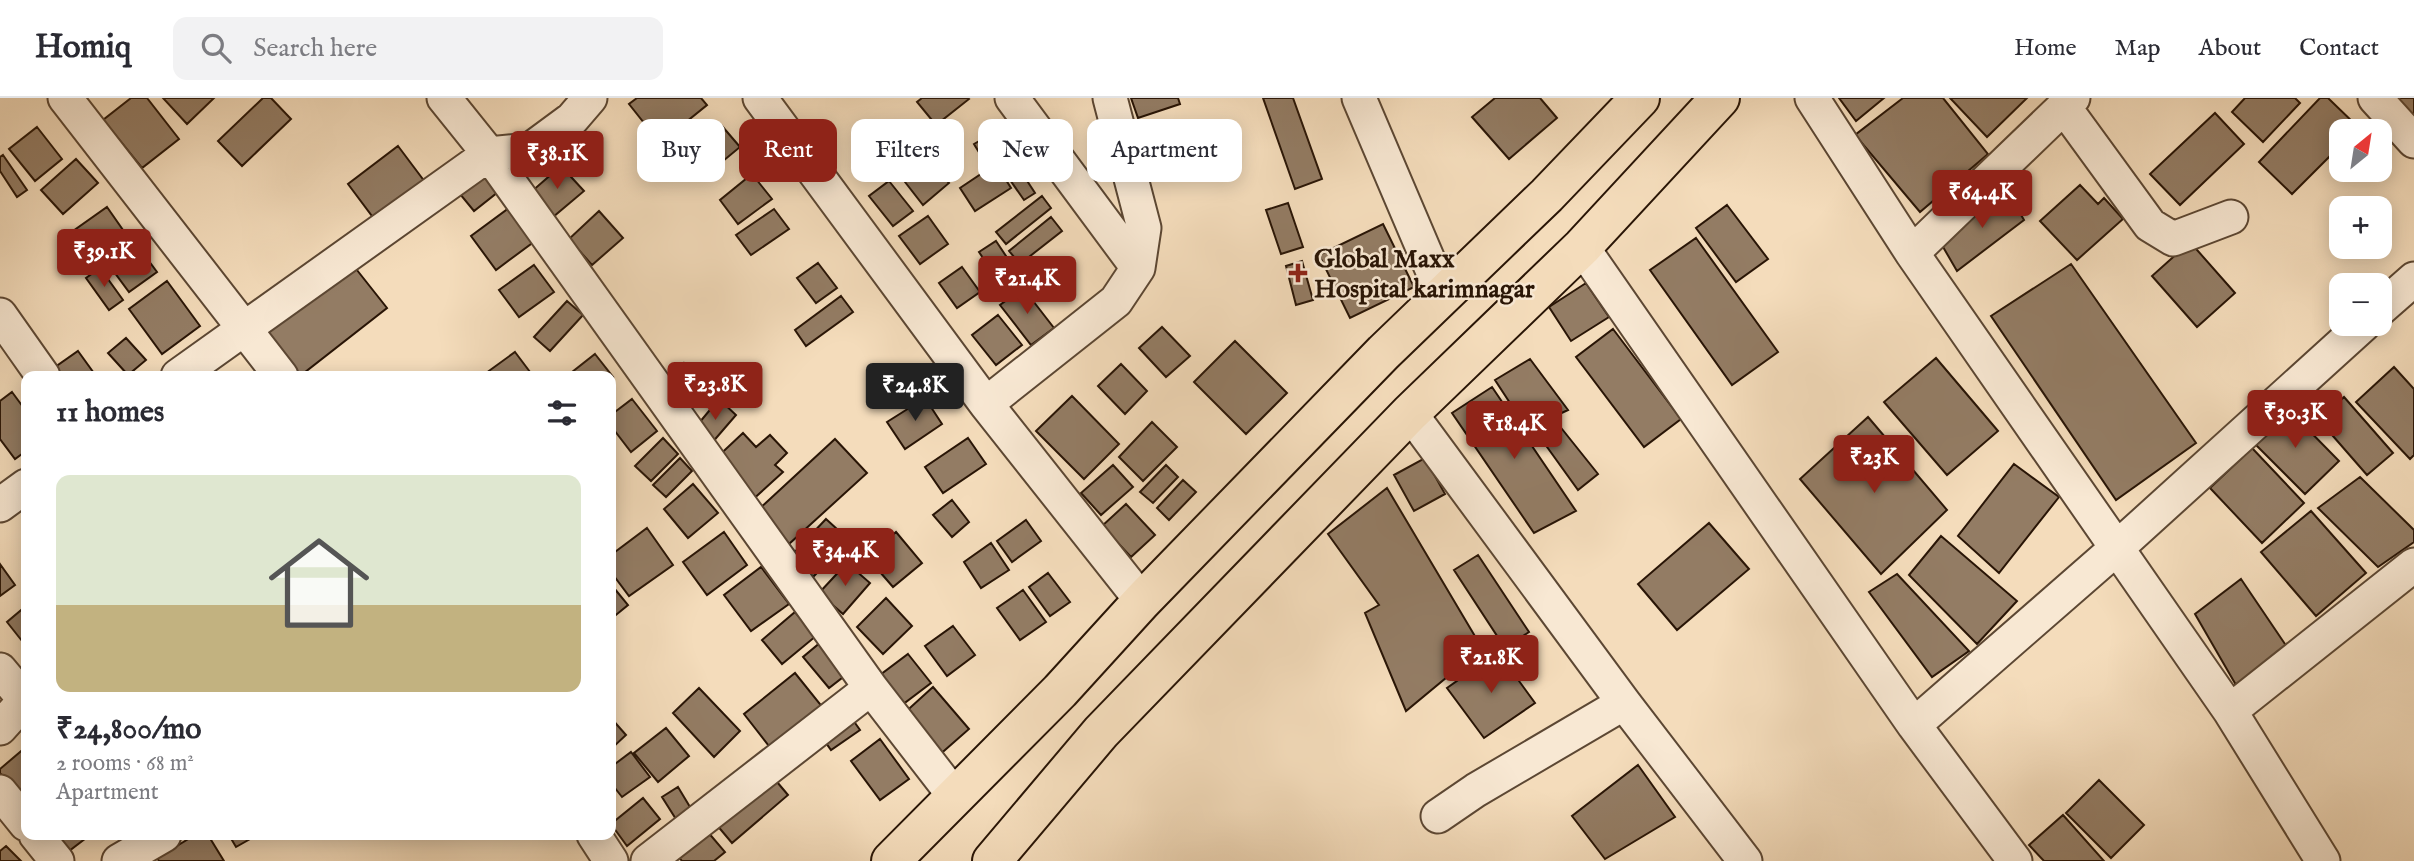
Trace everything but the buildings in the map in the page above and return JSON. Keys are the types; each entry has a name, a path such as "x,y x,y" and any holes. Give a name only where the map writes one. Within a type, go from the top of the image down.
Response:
{"main road":[{"path":"891,861 1060,691 1142,601 1384,352 1547,195 1640,98"},
{"path":"992,861 1101,732 1410,413 1582,247 1720,98"}],"street":[{"path":"65,98 277,371"},
{"path":"444,98 489,154 871,688 956,798"},
{"path":"185,371 489,154 530,150 572,119 590,98"},
{"path":"760,98 986,404 1142,601"},
{"path":"1012,98 1138,268"},
{"path":"986,404 1116,301 1138,268 1144,228 1110,98"},
{"path":"1359,98 1443,295"},
{"path":"1812,98 1912,253 2230,710 2323,861"},
{"path":"2375,98 2414,141"},
{"path":"1912,253 2068,103 2150,225 2173,239 2231,217"},
{"path":"1582,247 1914,725 2015,861"},
{"path":"2392,298 2414,279"},
{"path":"0,314 40,371"},
{"path":"1914,725 2118,547 2351,336"},
{"path":"1410,413 1624,703 1745,861"},
{"path":"0,505 21,490"},
{"path":"2230,710 2414,565"},
{"path":"0,670 21,693"},
{"path":"648,861 871,688"},
{"path":"1438,816 1476,790 1624,703"},
{"path":"0,728 21,705"},
{"path":"0,792 21,818"},
{"path":"40,840 57,861"},
{"path":"120,861 156,840"},
{"path":"597,840 611,861"}],"place":[{"name":"Global Maxx Hospital karimnagar","path":"1298,273"}]}
